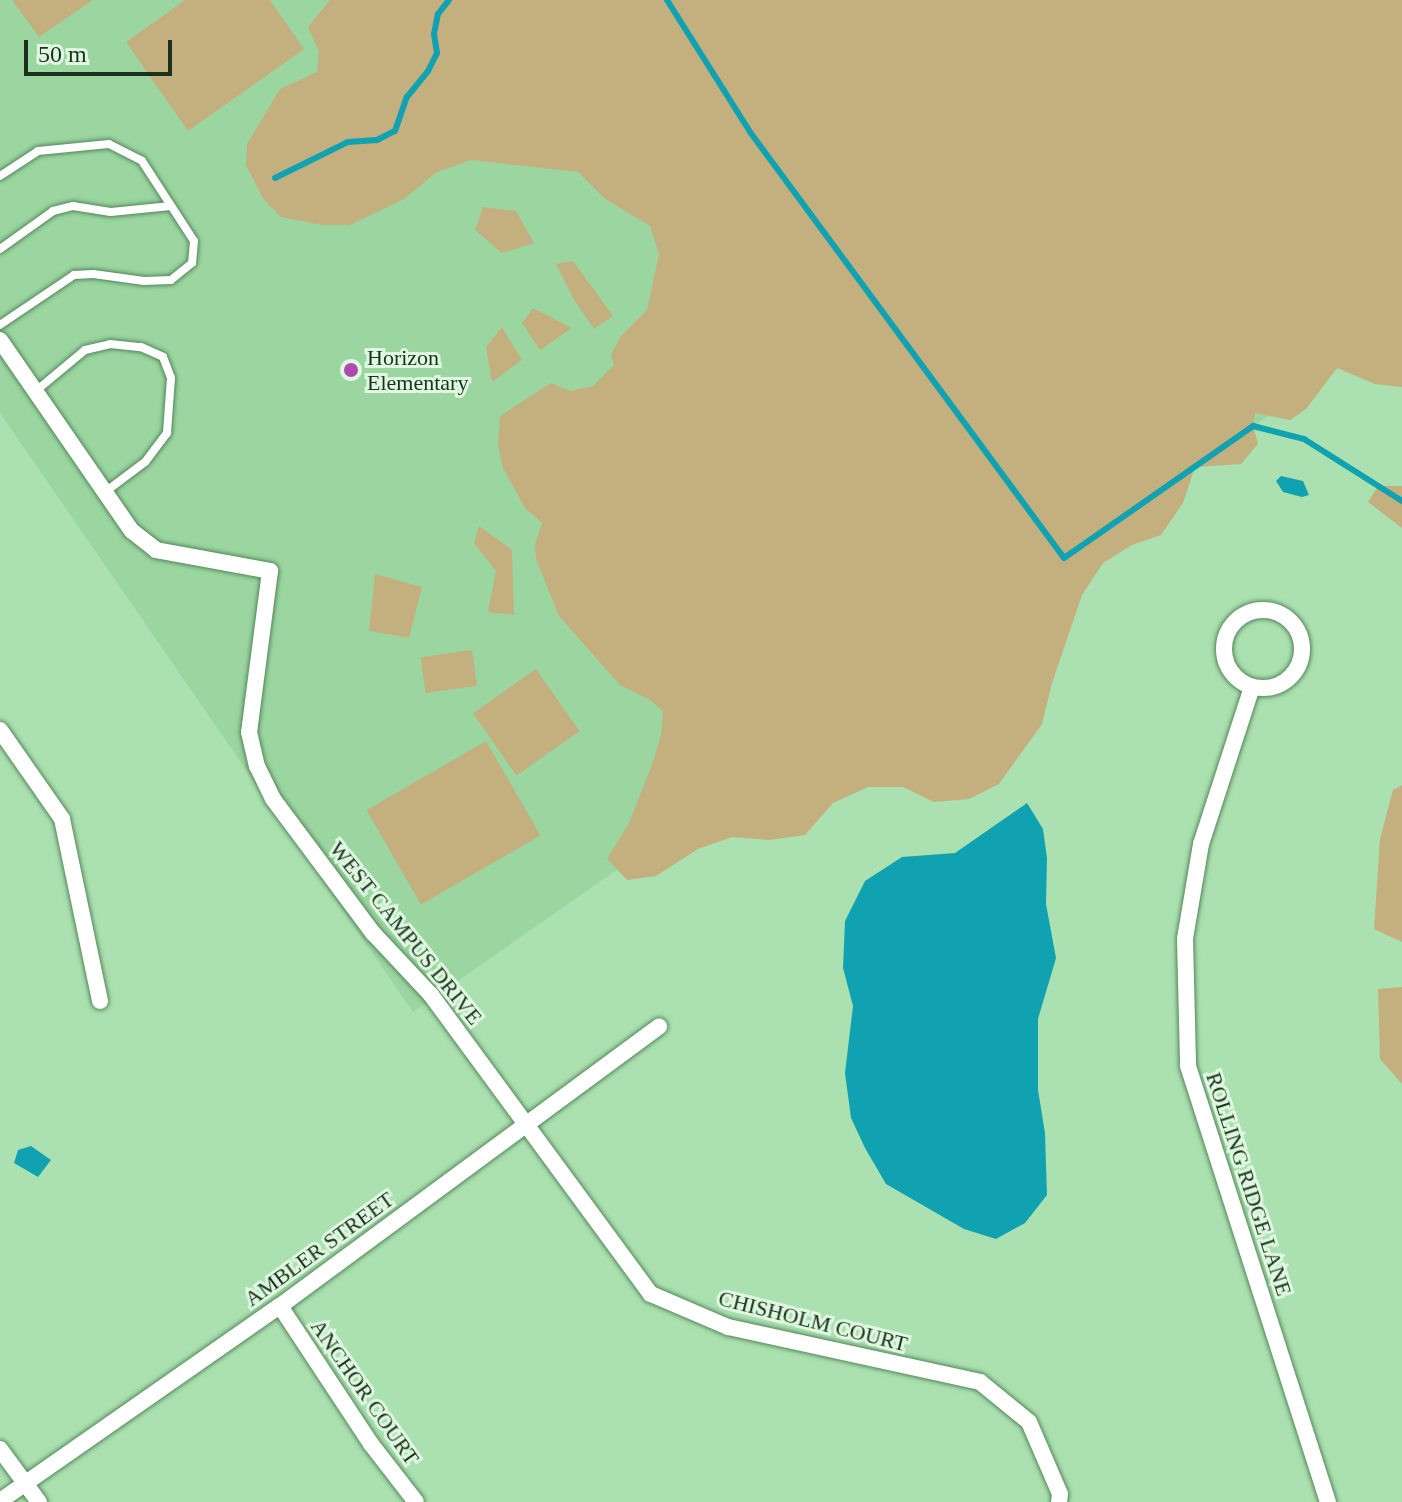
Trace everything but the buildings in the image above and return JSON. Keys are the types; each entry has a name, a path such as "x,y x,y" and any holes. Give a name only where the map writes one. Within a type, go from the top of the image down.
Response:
{"street":[{"name":"WEST CAMPUS DRIVE","path":"0,340 132,531 156,550 270,571 249,732 257,766 273,799 373,933 431,995 527,1124"},
{"path":"1253,610 1279,612 1298,630 1303,656 1298,668 1278,686 1252,687 1240,681 1225,661 1226,635 1232,624 1253,610"},
{"name":"ROLLING RIDGE LANE","path":"1252,687 1201,844 1195,875 1185,939 1188,1066 1328,1502"},
{"path":"0,730 62,819 100,1001"},
{"name":"AMBLER STREET","path":"0,1501 280,1306 659,1027"},
{"name":"CHISHOLM COURT","path":"527,1124 651,1294 728,1327 980,1382 1029,1422 1060,1494 1059,1502"},
{"name":"ANCHOR COURT","path":"280,1306 371,1444 416,1502"},
{"path":"0,1449 39,1502"}],"lane":[{"path":"0,176 38,151 109,144 142,161 194,241 192,263 171,280 74,275 0,325"},
{"path":"0,249 53,211 73,206 111,212 171,206"},
{"path":"37,390 85,350 110,344 141,347 163,357 171,378 167,433 145,462 105,492"}],"shaded area":[{"path":"0,0 1079,0 1337,368 413,1012 0,413"},
{"path":"12,0 93,0 39,37"},
{"path":"185,0 270,0 304,49 188,131 126,42"},
{"path":"330,0 1402,0 1402,387 1375,384 1337,368 1306,409 1290,420 1255,413 1253,426 1258,444 1241,464 1195,467 1183,503 1161,535 1132,545 1103,563 1082,595 1052,683 1042,724 999,784 969,799 934,802 903,787 868,787 833,803 805,835 769,840 732,837 698,849 656,876 627,880 607,859 629,823 653,762 661,735 663,711 650,700 620,685 559,616 536,559 535,544 542,523 525,508 503,468 498,445 500,416 551,383 570,391 593,386 614,365 611,355 621,336 647,310 659,254 650,226 604,198 578,172 471,160 437,172 404,199 350,225 322,225 281,217 264,200 246,165 247,144 280,89 317,72 319,51 308,27"},
{"path":"483,207 516,211 534,243 502,253 475,230"},
{"path":"573,261 613,316 594,329 574,300 556,264"},
{"path":"533,308 572,328 540,350 522,323"},
{"path":"502,327 522,360 492,382 486,347"},
{"path":"1378,486 1402,486 1402,528 1368,502"},
{"path":"479,526 512,550 514,615 488,612 496,571 474,543"},
{"path":"375,574 422,587 409,638 369,631"},
{"path":"472,650 477,686 426,693 421,657"},
{"path":"536,669 580,731 517,775 473,713"},
{"path":"486,741 540,835 421,904 366,810"},
{"path":"1402,785 1402,942 1374,929 1380,839 1393,790"},
{"path":"1402,987 1402,1084 1380,1059 1378,989"}],"water":[{"path":"1281,476 1303,481 1309,495 1302,497 1283,492 1276,481"},
{"path":"1027,803 1043,829 1047,858 1046,904 1056,958 1038,1019 1038,1090 1045,1133 1047,1195 1025,1223 996,1239 964,1229 886,1184 865,1148 851,1118 845,1073 853,1006 843,968 845,921 865,881 902,857 955,853"},
{"path":"31,1146 51,1160 38,1177 14,1163 18,1150"}],"waterway":[{"path":"275,178 348,142 377,140 395,131 407,97 428,71 437,53 434,34 438,14 449,0"},
{"path":"667,0 750,132 1064,558 1253,426 1304,439 1402,501"}],"place":[{"name":"Horizon Elementary","path":"351,370"}]}
